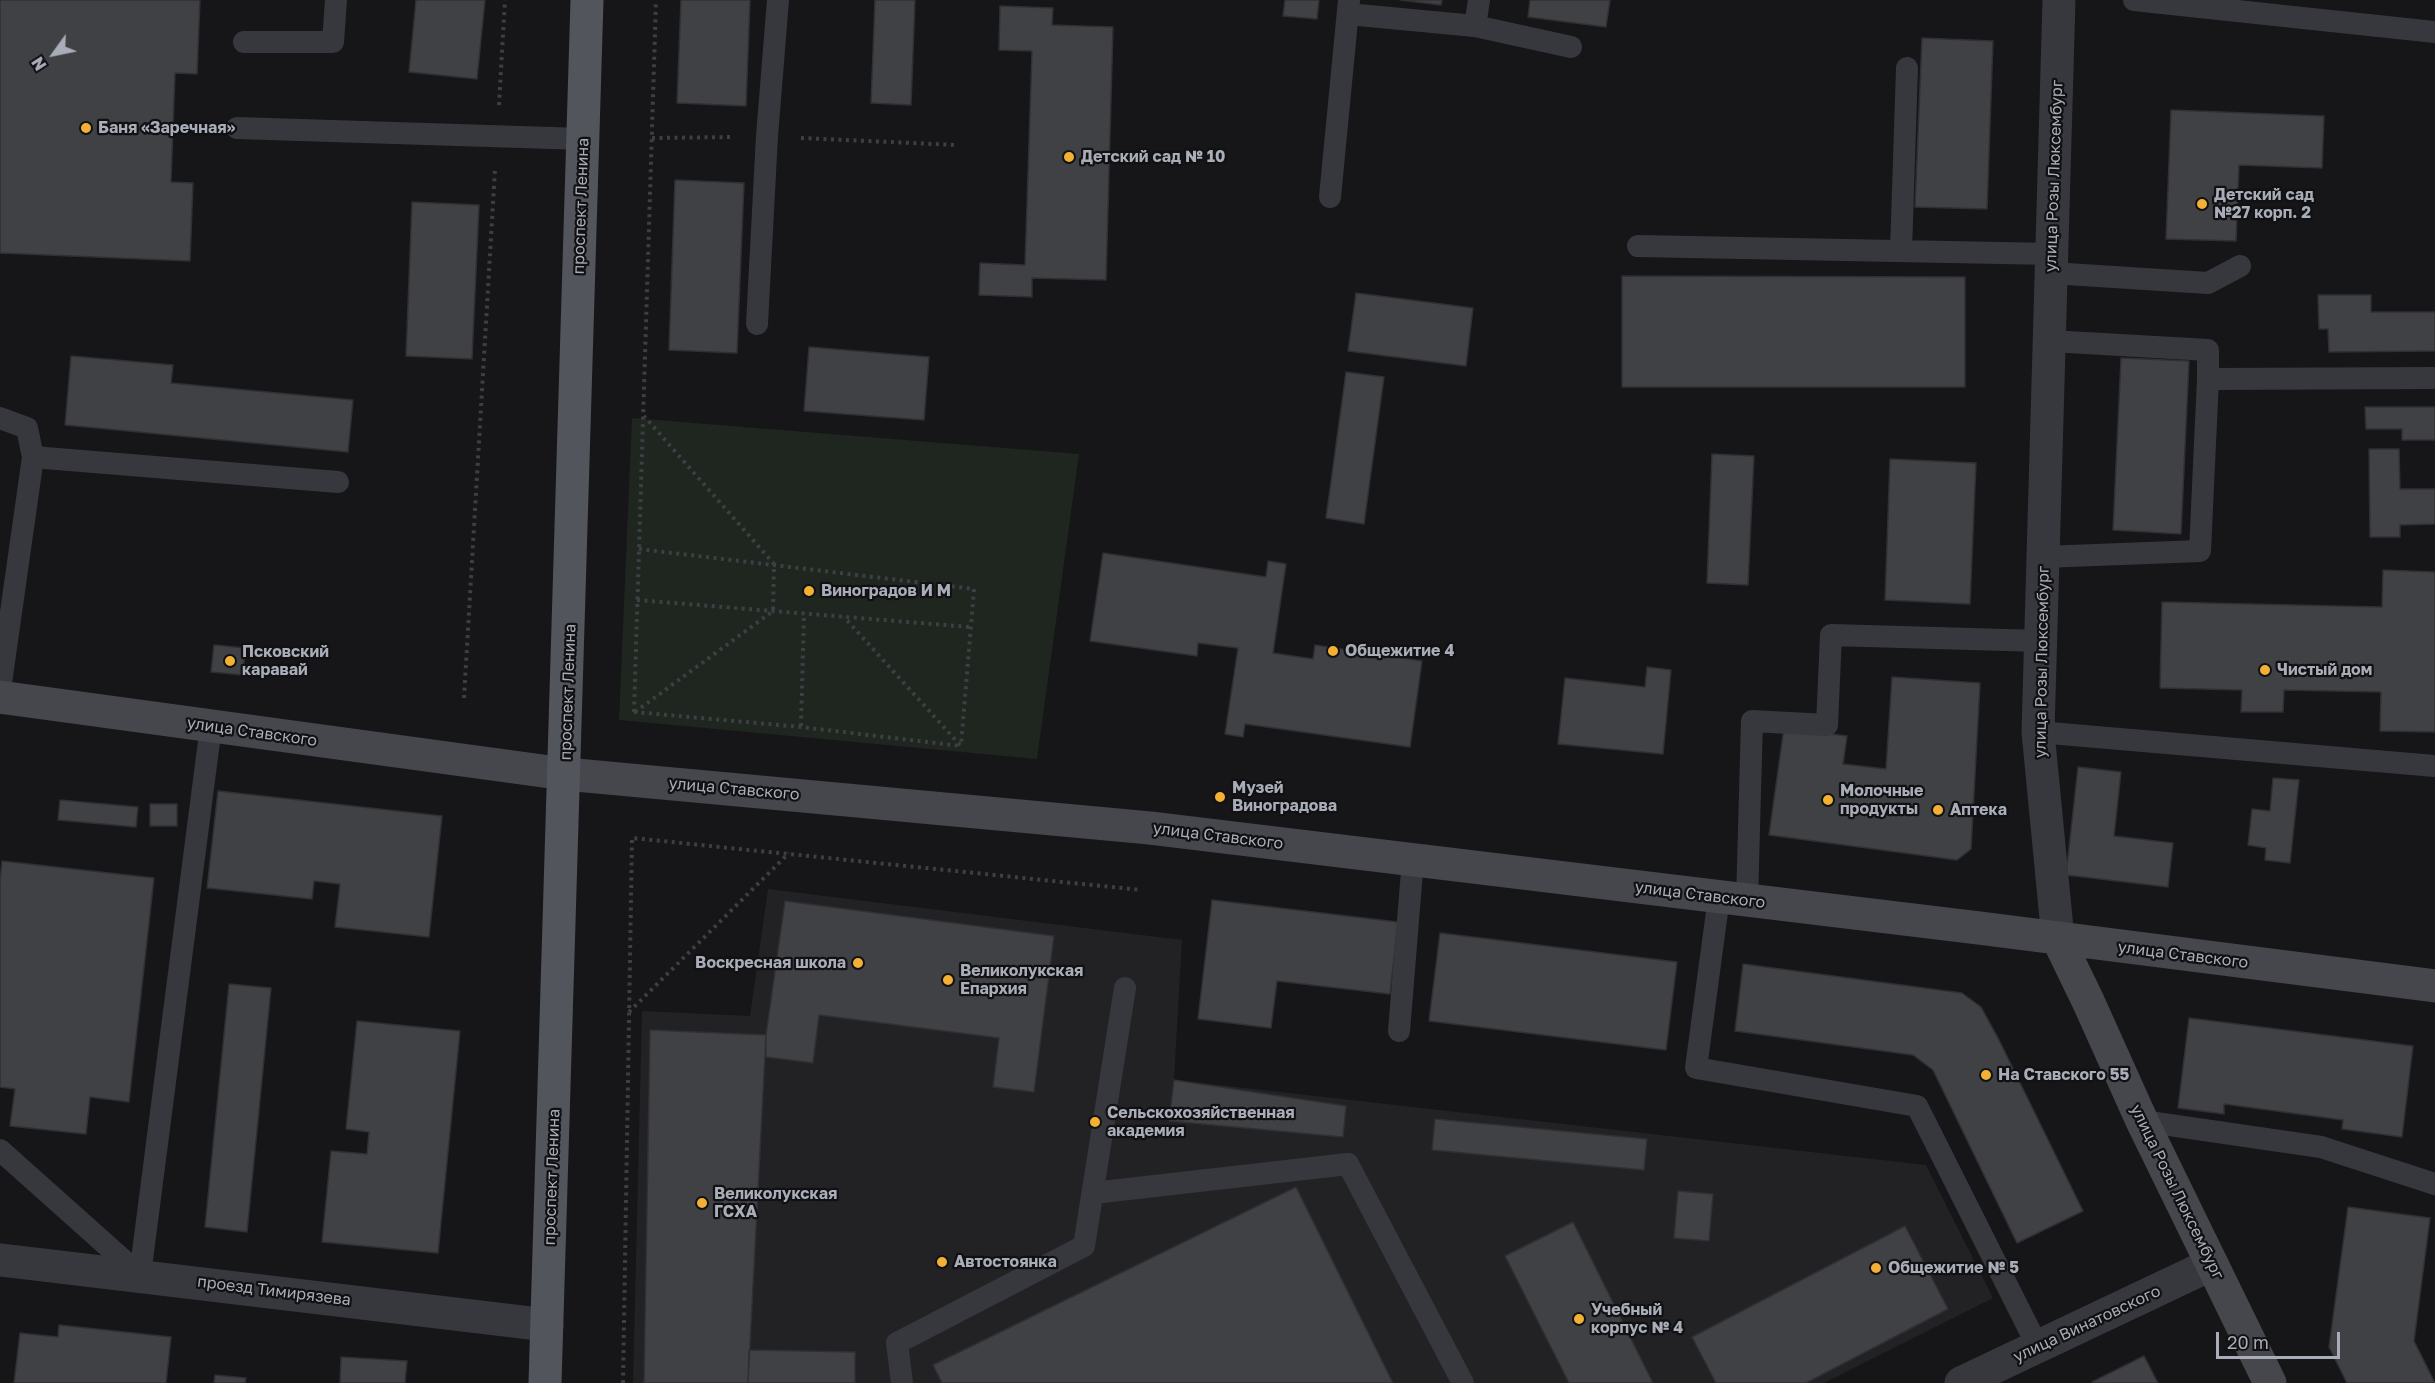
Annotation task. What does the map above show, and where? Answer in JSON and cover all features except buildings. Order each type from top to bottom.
[{"type":"main road","name":"проспект Ленина","points":[[545,1383],[587,0]]},
{"type":"street","name":"улица Розы Люксембург","points":[[2059,0],[2038,732],[2058,939],[2142,1121],[2270,1383]]},
{"type":"street","name":"улица Ставского","points":[[0,697],[565,774],[1139,827],[1979,928],[2435,986]]},
{"type":"street","name":"проезд Тимирязева","points":[[0,1260],[547,1324]]},
{"type":"street","name":"улица Винатовского","points":[[1961,1383],[2212,1264]]},
{"type":"lane","points":[[244,42],[333,42],[336,0]]},
{"type":"lane","points":[[757,324],[767,136],[778,0]]},
{"type":"lane","points":[[1475,26],[1479,0]]},
{"type":"lane","points":[[2134,0],[2435,32]]},
{"type":"lane","points":[[1330,196],[1348,7],[1475,26],[1571,47]]},
{"type":"lane","points":[[1901,251],[1907,68]]},
{"type":"lane","points":[[237,128],[583,139]]},
{"type":"lane","points":[[1638,246],[1901,251],[2052,263],[2208,283],[2240,266]]},
{"type":"lane","points":[[2043,557],[2200,551],[2208,379],[2208,350],[2050,341]]},
{"type":"lane","points":[[2208,379],[2435,378]]},
{"type":"lane","points":[[0,418],[27,428],[33,457],[0,690]]},
{"type":"lane","points":[[33,457],[338,482]]},
{"type":"lane","points":[[2038,1347],[1917,1106],[1696,1068],[1733,899],[1752,721],[1827,725],[1832,635],[2041,641]]},
{"type":"lane","points":[[140,1275],[212,726]]},
{"type":"lane","points":[[2038,732],[2435,766]]},
{"type":"lane","points":[[1399,1031],[1413,859]]},
{"type":"lane","points":[[902,1383],[897,1343],[1084,1246],[1125,988]]},
{"type":"lane","points":[[2142,1121],[2321,1146],[2435,1184]]},
{"type":"lane","points":[[0,1150],[140,1275]]},
{"type":"lane","points":[[1093,1194],[1348,1164],[1463,1383]]},
{"type":"path","points":[[464,698],[505,0]]},
{"type":"path","points":[[634,712],[656,0]]},
{"type":"path","points":[[652,138],[767,136],[956,145]]},
{"type":"path","points":[[644,416],[774,564],[773,611]]},
{"type":"path","points":[[639,549],[974,589],[961,746]]},
{"type":"path","points":[[636,600],[970,627]]},
{"type":"path","points":[[634,712],[773,611]]},
{"type":"path","points":[[801,727],[804,613]]},
{"type":"path","points":[[844,617],[961,746]]},
{"type":"path","points":[[634,712],[801,727],[961,746]]},
{"type":"path","points":[[623,1383],[632,838],[1141,890]]},
{"type":"path","points":[[629,1013],[789,853]]},
{"type":"shaded area","points":[[632,418],[1079,454],[1037,759],[619,720]]},
{"type":"shaded area","name":"Сельскохозяйственная академия","points":[[768,889],[1182,940],[1174,1080],[1926,1165],[1993,1298],[1824,1383],[633,1383],[642,1011],[750,1016]]},
{"type":"place","name":"Баня «Заречная»","points":[[86,128]]},
{"type":"place","name":"Детский сад № 10","points":[[1069,157]]},
{"type":"place","name":"Детский сад №27 корп. 2","points":[[2202,204]]},
{"type":"place","name":"Виноградов И М","points":[[809,591]]},
{"type":"place","name":"Общежитие 4","points":[[1333,651]]},
{"type":"place","name":"Псковский каравай","points":[[230,661]]},
{"type":"place","name":"Чистый дом","points":[[2265,670]]},
{"type":"place","name":"Музей Виноградова","points":[[1220,797]]},
{"type":"place","name":"Молочные продукты","points":[[1828,800]]},
{"type":"place","name":"Аптека","points":[[1938,810]]},
{"type":"place","name":"Воскресная школа","points":[[858,963]]},
{"type":"place","name":"Великолукская Епархия","points":[[948,980]]},
{"type":"place","name":"На Ставского 55","points":[[1986,1075]]},
{"type":"place","name":"Сельскохозяйственная академия","points":[[1095,1122]]},
{"type":"place","name":"Великолукская ГСХА","points":[[702,1203]]},
{"type":"place","name":"Автостоянка","points":[[942,1262]]},
{"type":"place","name":"Общежитие № 5","points":[[1876,1268]]},
{"type":"place","name":"Учебный корпус № 4","points":[[1579,1319]]}]
